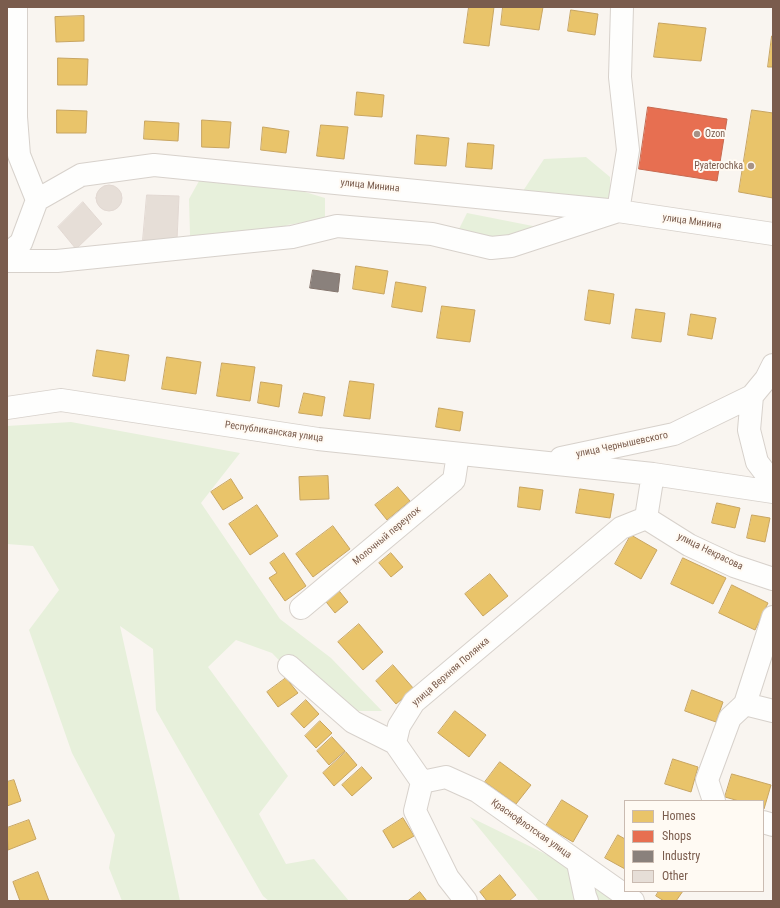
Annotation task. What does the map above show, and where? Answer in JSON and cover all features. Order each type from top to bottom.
[{"type":"street","points":[[7,254],[21,243],[37,200],[19,155],[11,118],[16,7]]},
{"type":"street","points":[[7,261],[57,261],[292,237],[337,226],[432,234],[491,248],[512,246],[618,211],[628,150],[620,77],[622,7]]},
{"type":"street","name":"улица Минина","points":[[37,200],[81,176],[154,165],[618,211],[773,234]]},
{"type":"street","name":"улица Чернышевского","points":[[542,462],[674,434],[752,396],[771,374]]},
{"type":"street","points":[[752,396],[749,430],[757,462],[773,483]]},
{"type":"street","name":"Республиканская улица","points":[[7,408],[61,400],[318,439],[653,474],[773,492]]},
{"type":"street","name":"Молочный переулок","points":[[301,608],[454,480],[458,454]]},
{"type":"street","points":[[646,518],[653,474]]},
{"type":"street","name":"улица Некрасова","points":[[646,518],[689,545],[734,566],[773,579]]},
{"type":"street","name":"улица Верхняя Полянка","points":[[395,743],[399,726],[414,702],[621,528],[646,518]]},
{"type":"street","points":[[714,800],[707,780],[730,718],[746,704],[773,617]]},
{"type":"street","points":[[289,666],[353,722],[395,743],[422,782],[416,810],[448,878],[466,901]]},
{"type":"street","points":[[746,704],[773,711]]},
{"type":"street","name":"Краснофлотская улица","points":[[422,782],[446,777],[477,791],[633,901]]},
{"type":"street","points":[[578,863],[585,896],[588,901]]},
{"type":"green space","points":[[586,157],[610,177],[610,200],[523,191],[544,159]]},
{"type":"green space","points":[[199,181],[285,186],[325,198],[325,219],[287,225],[270,246],[195,251],[190,235],[189,199]]},
{"type":"green space","points":[[467,213],[543,228],[495,242],[457,233]]},
{"type":"green space","points":[[71,422],[240,453],[201,503],[280,619],[331,658],[382,711],[328,711],[272,653],[236,640],[208,667],[288,776],[259,814],[286,864],[314,859],[349,901],[269,901],[263,896],[156,710],[153,649],[120,626],[180,901],[122,901],[109,868],[115,835],[72,753],[29,630],[59,590],[33,546],[7,544],[7,426]]},
{"type":"green space","points":[[470,817],[568,865],[619,901],[539,901]]},
{"type":"building: Homes","points":[[469,7],[494,7],[489,46],[464,43]]},
{"type":"building: Homes","points":[[503,7],[543,7],[539,30],[501,25]]},
{"type":"building: Homes","points":[[571,10],[598,14],[595,35],[568,31]]},
{"type":"building: Homes","points":[[84,16],[84,41],[56,42],[55,17]]},
{"type":"building: Homes","points":[[659,23],[706,28],[701,61],[654,57]]},
{"type":"building: Homes","points":[[772,36],[773,67],[768,67]]},
{"type":"building: Homes","points":[[58,58],[88,59],[87,85],[58,85]]},
{"type":"building: Homes","points":[[357,92],[384,95],[382,117],[355,115]]},
{"type":"building: Homes","points":[[57,110],[87,111],[86,133],[57,133]]},
{"type":"building: Homes","points":[[752,110],[773,113],[773,198],[739,192]]},
{"type":"building: Homes","points":[[202,120],[231,122],[229,148],[202,147]]},
{"type":"building: Homes","points":[[145,121],[179,123],[178,141],[144,139]]},
{"type":"building: Homes","points":[[321,125],[348,127],[344,159],[317,156]]},
{"type":"building: Homes","points":[[263,127],[289,131],[286,153],[261,150]]},
{"type":"building: Homes","points":[[417,135],[449,138],[446,166],[415,164]]},
{"type":"building: Homes","points":[[468,143],[494,145],[492,169],[466,167]]},
{"type":"building: Homes","points":[[356,266],[388,271],[384,294],[353,289]]},
{"type":"building: Homes","points":[[396,282],[426,287],[422,312],[392,307]]},
{"type":"building: Homes","points":[[589,290],[614,294],[610,324],[585,320]]},
{"type":"building: Homes","points":[[442,306],[475,310],[470,342],[437,338]]},
{"type":"building: Homes","points":[[636,309],[665,313],[661,342],[632,338]]},
{"type":"building: Homes","points":[[691,314],[716,318],[712,339],[688,335]]},
{"type":"building: Homes","points":[[97,350],[129,355],[125,381],[93,376]]},
{"type":"building: Homes","points":[[167,357],[201,362],[196,394],[162,389]]},
{"type":"building: Homes","points":[[222,363],[255,367],[250,401],[217,396]]},
{"type":"building: Homes","points":[[350,381],[374,384],[370,419],[344,416]]},
{"type":"building: Homes","points":[[261,382],[282,385],[279,407],[258,403]]},
{"type":"building: Homes","points":[[304,393],[325,397],[322,416],[299,413]]},
{"type":"building: Homes","points":[[439,408],[463,412],[460,431],[436,427]]},
{"type":"building: Homes","points":[[328,476],[329,499],[300,500],[299,477]]},
{"type":"building: Homes","points":[[231,479],[243,498],[223,510],[211,492]]},
{"type":"building: Homes","points":[[398,487],[410,501],[387,520],[375,505]]},
{"type":"building: Homes","points":[[520,487],[543,490],[540,510],[518,507]]},
{"type":"building: Homes","points":[[580,489],[614,494],[610,518],[576,513]]},
{"type":"building: Homes","points":[[717,503],[740,508],[735,528],[712,523]]},
{"type":"building: Homes","points":[[257,505],[278,536],[250,555],[229,524]]},
{"type":"building: Homes","points":[[752,515],[770,518],[765,542],[747,538]]},
{"type":"building: Homes","points":[[333,526],[350,549],[313,577],[296,554]]},
{"type":"building: Homes","points":[[631,535],[657,550],[641,579],[615,564]]},
{"type":"building: Homes","points":[[284,553],[306,586],[285,601],[269,578],[277,573],[270,563]]},
{"type":"building: Homes","points":[[391,553],[403,567],[391,577],[379,563]]},
{"type":"building: Homes","points":[[683,558],[726,578],[713,604],[671,584]]},
{"type":"building: Homes","points":[[490,574],[508,596],[483,616],[465,594]]},
{"type":"building: Homes","points":[[732,585],[768,603],[755,630],[719,613]]},
{"type":"building: Homes","points":[[336,587],[348,602],[335,613],[323,598]]},
{"type":"building: Homes","points":[[359,624],[383,652],[363,670],[338,642]]},
{"type":"building: Homes","points":[[393,665],[414,689],[396,704],[376,681]]},
{"type":"building: Homes","points":[[286,678],[298,693],[278,707],[267,692]]},
{"type":"building: Homes","points":[[692,690],[723,702],[716,722],[685,711]]},
{"type":"building: Homes","points":[[306,700],[319,714],[304,728],[291,714]]},
{"type":"building: Homes","points":[[455,711],[486,735],[469,757],[438,733]]},
{"type":"building: Homes","points":[[320,721],[332,733],[316,748],[305,736]]},
{"type":"building: Homes","points":[[332,737],[345,751],[329,765],[317,751]]},
{"type":"building: Homes","points":[[346,752],[357,765],[334,786],[323,773]]},
{"type":"building: Homes","points":[[673,759],[698,767],[691,792],[665,784]]},
{"type":"building: Homes","points":[[500,762],[531,785],[516,804],[485,782]]},
{"type":"building: Homes","points":[[362,767],[372,778],[352,796],[342,785]]},
{"type":"building: Homes","points":[[732,774],[771,785],[764,809],[764,800],[736,800],[725,797]]},
{"type":"building: Homes","points":[[14,780],[21,801],[7,806],[7,782]]},
{"type":"building: Homes","points":[[562,800],[588,816],[573,842],[546,826]]},
{"type":"building: Homes","points":[[403,818],[414,836],[393,848],[383,831]]},
{"type":"building: Homes","points":[[29,820],[36,839],[8,850],[7,828]]},
{"type":"building: Homes","points":[[618,835],[624,838],[624,868],[605,858]]},
{"type":"building: Homes","points":[[38,872],[49,901],[20,901],[13,882]]},
{"type":"building: Homes","points":[[500,875],[516,895],[509,901],[487,901],[480,892]]},
{"type":"building: Homes","points":[[420,892],[427,901],[408,901]]},
{"type":"building: Homes","points":[[658,892],[682,892],[676,901],[664,901],[656,896]]},
{"type":"building: Shops","points":[[648,107],[727,119],[717,181],[639,169]]},
{"type":"building: Industry","points":[[313,270],[340,274],[338,292],[310,288]]},
{"type":"building: Other","points":[[109,185],[118,189],[122,198],[118,207],[109,211],[100,207],[96,198],[100,189]]},
{"type":"building: Other","points":[[147,195],[179,196],[177,240],[143,240]]},
{"type":"building: Other","points":[[83,202],[102,224],[76,249],[58,227]]},
{"type":"place","name":"Ozon","points":[[697,134]]},
{"type":"place","name":"Pyaterochka","points":[[751,166]]}]
